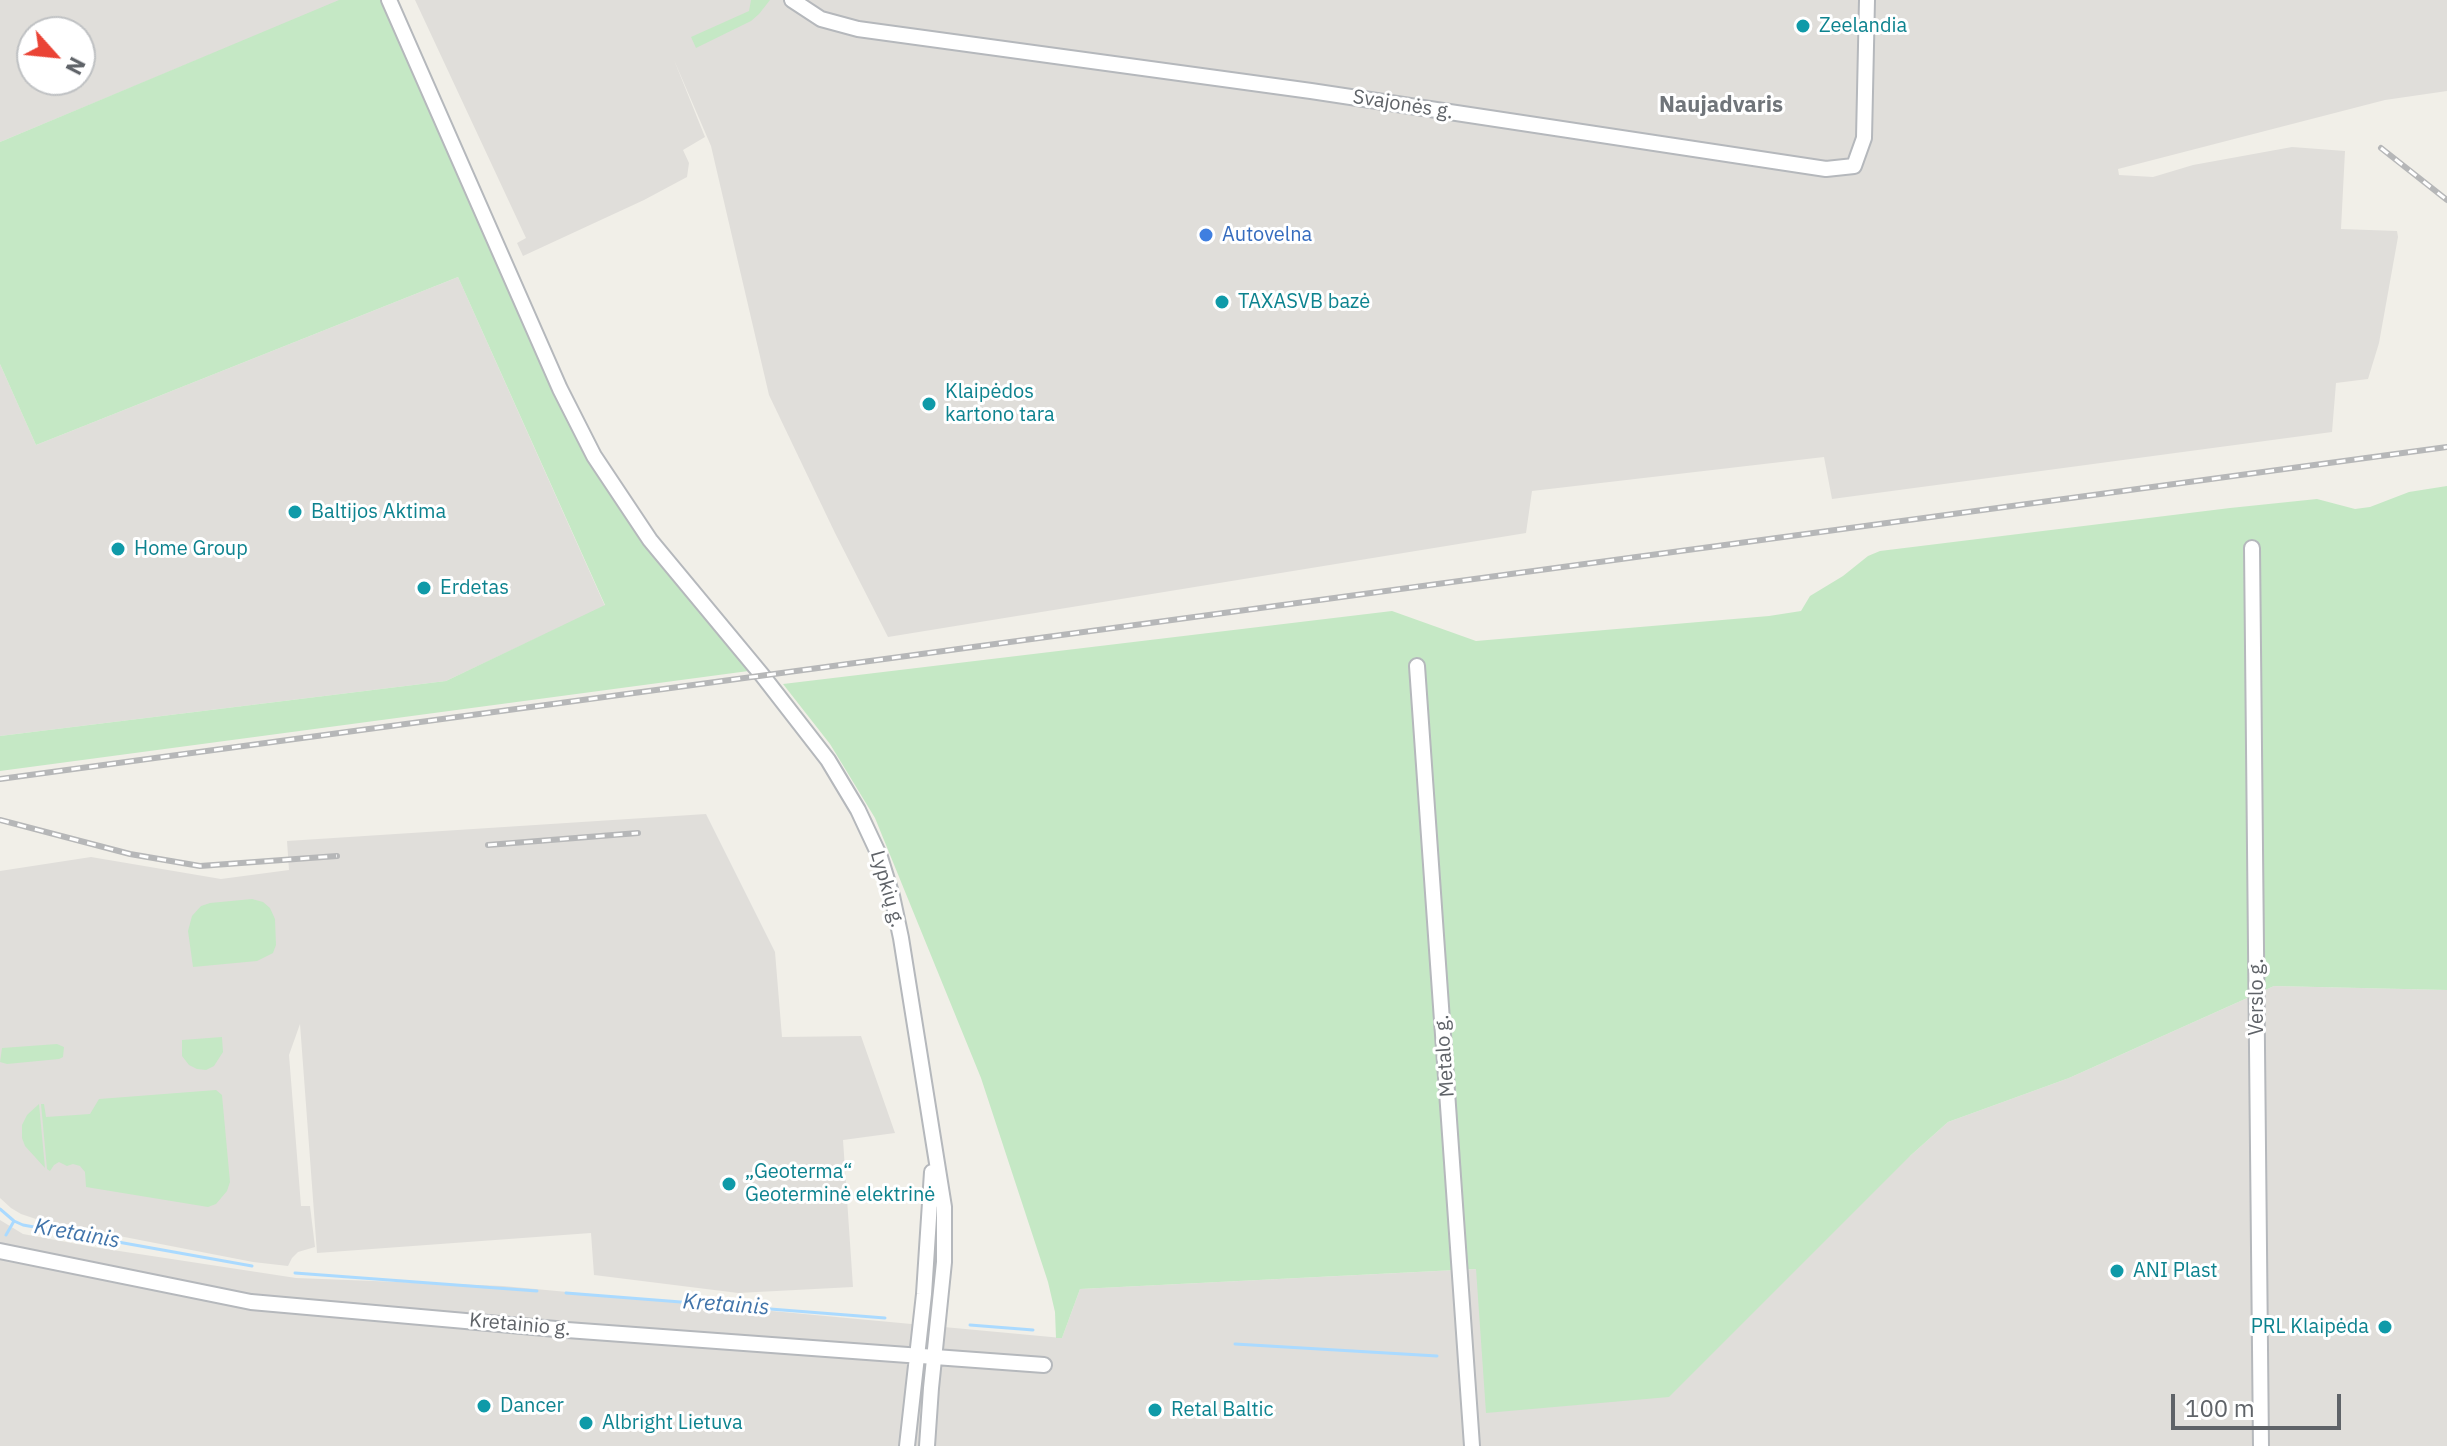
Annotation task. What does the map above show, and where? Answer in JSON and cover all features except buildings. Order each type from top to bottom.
[{"type":"street","name":"Lypkių g.","points":[[389,0],[583,436],[650,540],[762,675],[842,782],[880,857],[901,938],[942,1186],[945,1227],[927,1446]]},
{"type":"street","name":"Svajonės g.","points":[[792,0],[821,19],[858,29],[1311,91],[1826,169],[1854,166],[1864,138],[1867,0]]},
{"type":"street","name":"Verslo g.","points":[[2252,548],[2261,1446]]},
{"type":"street","name":"Metalo g.","points":[[1417,666],[1472,1446]]},
{"type":"street","name":"Lypkių g.","points":[[907,1446],[924,1294],[932,1186],[932,1135]]},
{"type":"street","name":"Kretainio g.","points":[[0,1251],[251,1302],[567,1330],[1044,1365]]},
{"type":"shaded area","points":[[0,0],[339,1],[0,142]]},
{"type":"shaded area","points":[[415,0],[2447,0],[2447,91],[2385,100],[2118,169],[2119,175],[2153,177],[2193,165],[2292,147],[2345,151],[2341,229],[2397,231],[2398,237],[2379,343],[2368,379],[2336,383],[2332,432],[1832,499],[1824,457],[1532,491],[1526,533],[888,637],[769,395],[711,146],[674,60],[705,137],[683,150],[689,163],[687,177],[523,256],[517,243],[526,238]]},
{"type":"shaded area","points":[[458,277],[605,606],[446,681],[0,736],[0,364],[36,445]]},
{"type":"shaded area","points":[[706,814],[775,952],[782,1037],[861,1036],[895,1133],[843,1140],[853,1287],[738,1293],[594,1275],[591,1233],[317,1253],[300,1024],[289,1055],[301,1206],[310,1206],[315,1247],[298,1252],[288,1266],[42,1221],[21,1214],[0,1198],[0,871],[91,857],[221,879],[289,870],[287,841]]},
{"type":"shaded area","points":[[2274,986],[2447,990],[2447,1446],[0,1446],[0,1220],[23,1234],[296,1278],[503,1286],[1062,1338],[1080,1289],[1477,1269],[1910,1156],[1948,1122],[2069,1078]]},
{"type":"green space","points":[[339,0],[383,0],[591,463],[756,670],[0,771],[0,736],[446,681],[605,605],[458,277],[36,445],[0,364],[0,142]]},
{"type":"green space","points":[[751,0],[770,0],[751,21],[696,48],[691,37],[749,11]]},
{"type":"green space","points":[[2447,486],[2447,990],[2274,986],[2069,1078],[1948,1122],[1910,1156],[1669,1397],[1486,1413],[1476,1269],[1080,1289],[1062,1338],[1056,1338],[1055,1312],[1048,1282],[981,1078],[875,818],[830,744],[783,684],[1392,611],[1476,641],[1769,616],[1801,611],[1810,596],[1880,551],[2317,499],[2355,509],[2370,507],[2409,492]]},
{"type":"green space","points":[[252,899],[270,908],[275,919],[276,945],[273,953],[257,961],[193,967],[188,931],[192,916],[201,906],[210,903]]},
{"type":"green space","points":[[222,1037],[223,1052],[214,1066],[206,1070],[189,1065],[182,1056],[182,1040]]},
{"type":"green space","points":[[57,1044],[64,1047],[63,1057],[59,1059],[0,1062],[2,1048]]},
{"type":"green space","points":[[216,1090],[222,1095],[230,1182],[216,1204],[208,1207],[86,1187],[85,1172],[73,1164],[67,1166],[59,1162],[50,1171],[47,1169],[41,1104],[44,1104],[46,1117],[90,1114],[99,1099]]},
{"type":"green space","points":[[39,1104],[45,1168],[25,1146],[22,1138],[22,1125],[27,1115]]},
{"type":"waterway","name":"Kretainis","points":[[0,1209],[23,1225],[252,1266]]},
{"type":"waterway","points":[[6,1235],[14,1221]]},
{"type":"waterway","name":"Kretainis","points":[[295,1273],[537,1291]]},
{"type":"waterway","name":"Kretainis","points":[[566,1293],[885,1318]]},
{"type":"waterway","name":"Kretainis","points":[[970,1325],[1033,1330]]},
{"type":"waterway","name":"Kretainis","points":[[1235,1344],[1437,1356]]},
{"type":"railway","points":[[2381,148],[2447,200]]},
{"type":"railway","points":[[0,779],[2447,447]]},
{"type":"railway","points":[[0,820],[130,854],[200,866],[337,856]]},
{"type":"railway","points":[[488,845],[638,833]]},
{"type":"place","name":"Zeelandia","points":[[1803,26]]},
{"type":"place","name":"Autovelna","points":[[1206,235]]},
{"type":"place","name":"TAXASVB bazė","points":[[1222,302]]},
{"type":"place","name":"Klaipėdos kartono tara","points":[[929,404]]},
{"type":"place","name":"Baltijos Aktima","points":[[295,512]]},
{"type":"place","name":"Home Group","points":[[118,549]]},
{"type":"place","name":"Erdetas","points":[[424,588]]},
{"type":"place","name":"„Geoterma“ Geoterminė elektrinė","points":[[729,1184]]},
{"type":"place","name":"ANI Plast","points":[[2117,1271]]},
{"type":"place","name":"PRL Klaipėda","points":[[2385,1327]]},
{"type":"place","name":"Dancer","points":[[484,1406]]},
{"type":"place","name":"Retal Baltic","points":[[1155,1410]]},
{"type":"place","name":"Albright Lietuva","points":[[586,1423]]},
{"type":"district","name":"Naujadvaris","points":[[1721,106]]}]
